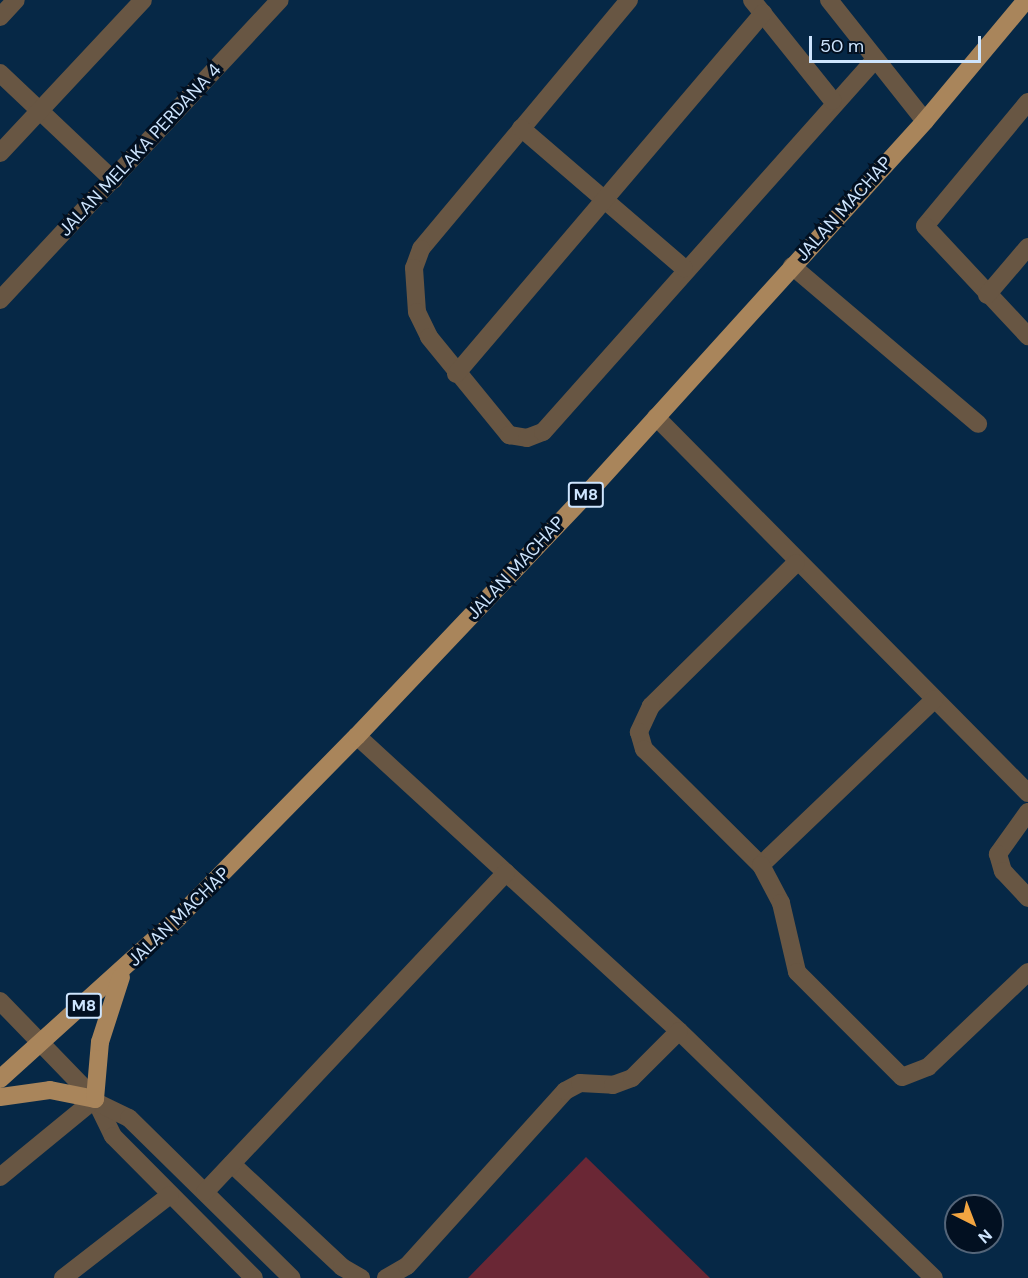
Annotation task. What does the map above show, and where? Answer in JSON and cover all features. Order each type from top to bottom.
[{"type":"main road","name":"JALAN MACHAP","points":[[0,1079],[124,970],[357,736],[656,417],[925,121],[1026,0]]},
{"type":"main road","points":[[0,1097],[50,1090],[97,1101],[100,1042],[124,970]]},
{"type":"street","points":[[0,17],[16,0]]},
{"type":"street","points":[[0,153],[143,0]]},
{"type":"street","name":"JALAN MELAKA PERDANA 4","points":[[0,300],[280,0]]},
{"type":"street","points":[[829,0],[925,121]]},
{"type":"street","points":[[624,2],[421,249],[414,268],[417,312],[456,374],[509,435],[527,438],[543,432],[684,268],[833,101],[875,59]]},
{"type":"street","points":[[456,374],[602,199],[757,6],[833,101]]},
{"type":"street","points":[[0,72],[113,180]]},
{"type":"street","points":[[1028,102],[925,226],[987,295],[1028,336]]},
{"type":"street","points":[[521,128],[684,268]]},
{"type":"street","points":[[987,295],[1028,247]]},
{"type":"street","points":[[792,266],[978,424]]},
{"type":"street","points":[[656,417],[796,563],[1028,793]]},
{"type":"street","points":[[796,563],[651,706],[639,732],[644,749],[761,865],[776,888],[791,960],[801,977],[902,1077],[928,1067],[1028,972]]},
{"type":"street","points":[[761,865],[935,699]]},
{"type":"street","points":[[357,736],[679,1032],[934,1278]]},
{"type":"street","points":[[1028,812],[998,854],[1003,871],[1028,898]]},
{"type":"street","points":[[205,1192],[506,873]]},
{"type":"street","points":[[0,1001],[44,1042],[97,1101],[129,1118],[292,1278]]},
{"type":"street","points":[[386,1278],[407,1266],[565,1090],[580,1083],[614,1084],[633,1078],[679,1032]]},
{"type":"street","points":[[0,1177],[97,1101]]},
{"type":"street","points":[[97,1101],[101,1121],[113,1136],[247,1276],[265,1252]]},
{"type":"street","points":[[232,1164],[342,1267],[361,1278]]},
{"type":"street","points":[[63,1278],[170,1195]]},
{"type":"shaded area","points":[[586,1157],[710,1278],[468,1278]]}]
